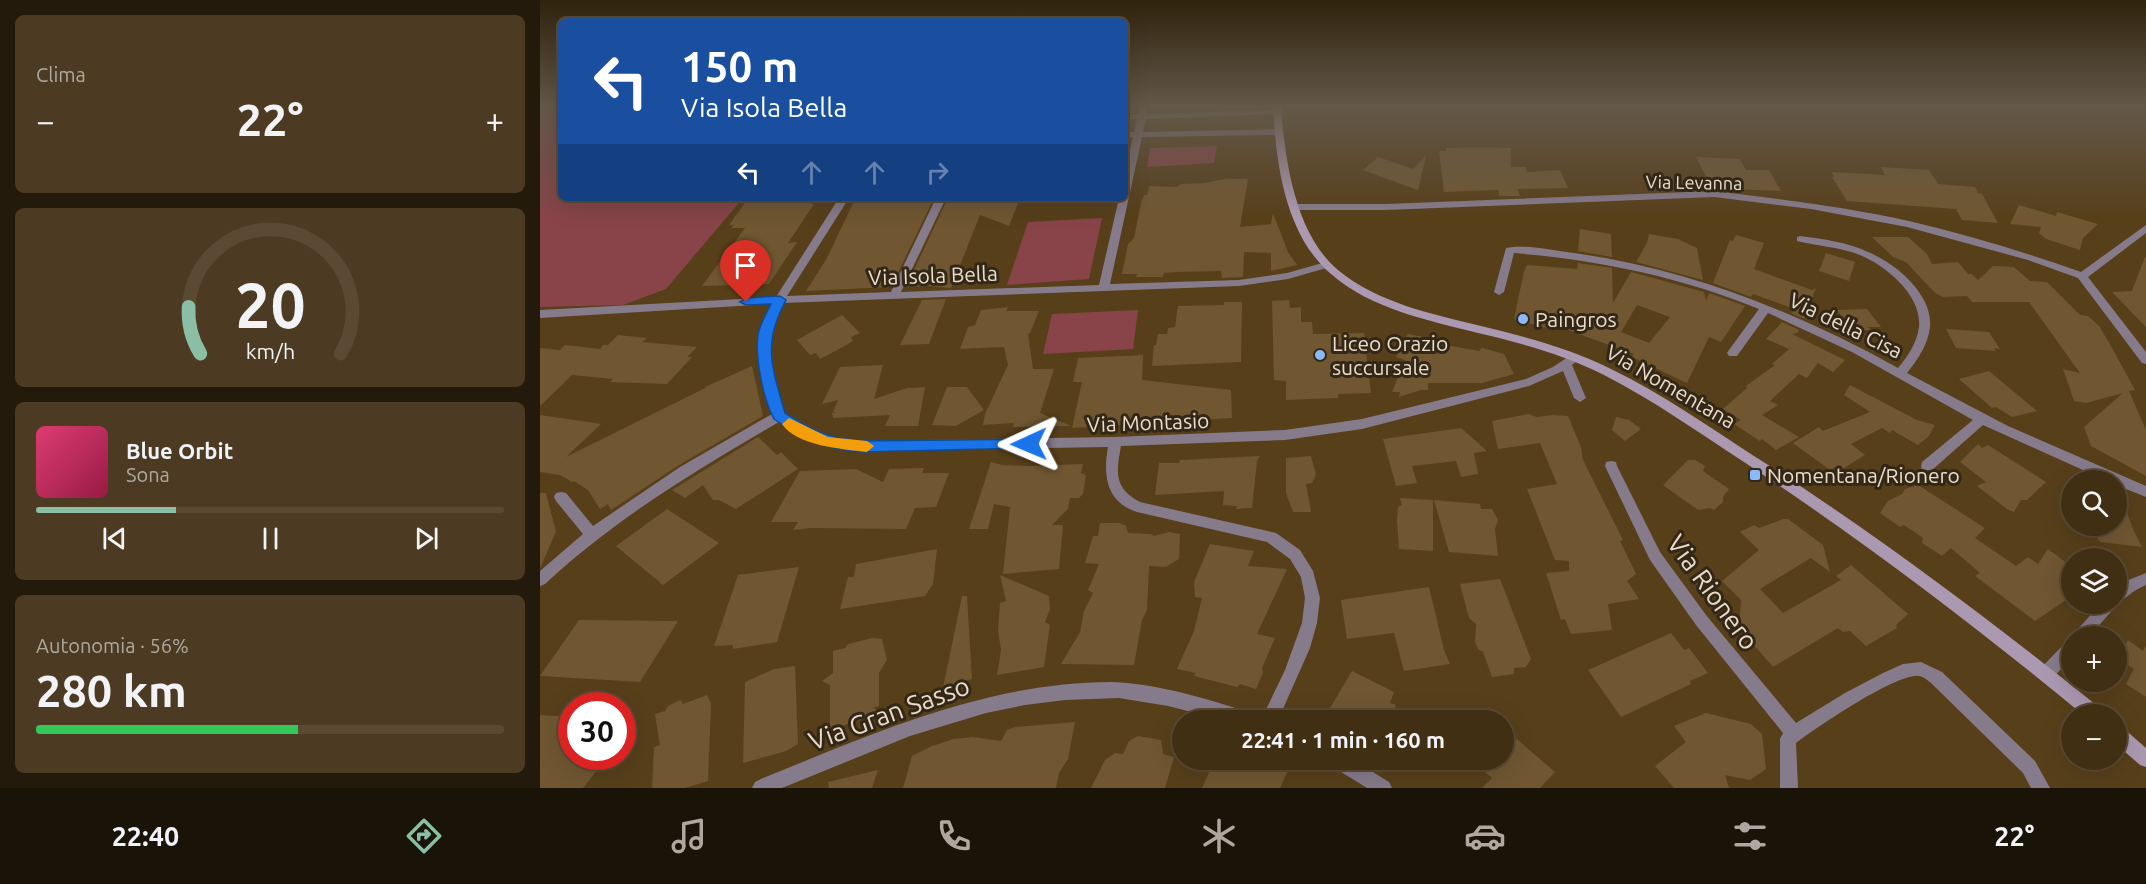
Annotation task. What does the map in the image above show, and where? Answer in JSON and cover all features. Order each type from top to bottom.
[{"type":"main road","name":"Via Nomentana","points":[[1282,144],[1295,207],[1312,246],[1326,265],[1357,287],[1389,302],[1430,316],[1520,340],[1641,391],[1788,484],[1930,584],[2082,704]]},
{"type":"main road","points":[[2127,743],[2146,759]]},
{"type":"street","points":[[1128,185],[1138,144]]},
{"type":"street","name":"Via Levanna","points":[[1295,207],[1386,207],[1714,194],[1811,206],[1908,224],[2032,258],[2082,276]]},
{"type":"street","points":[[540,580],[591,534],[686,469],[779,416],[763,351],[767,325],[780,300],[842,201]]},
{"type":"street","points":[[894,296],[940,201]]},
{"type":"street","points":[[1104,288],[1124,201]]},
{"type":"street","points":[[2146,228],[2082,276],[2098,300],[2134,342],[2146,360]]},
{"type":"street","points":[[1800,239],[1829,243],[1859,251],[1881,260],[1902,278],[1922,310],[1924,329],[1916,352],[1901,373]]},
{"type":"street","name":"Via della Cisa","points":[[1499,292],[1510,250],[1550,253],[1633,268],[1698,285],[1809,326],[1901,373],[1982,419],[2058,455],[2146,492]]},
{"type":"street","name":"Via Isola Bella","points":[[540,314],[780,300],[1259,281],[1288,276],[1326,265]]},
{"type":"street","points":[[1733,353],[1765,309]]},
{"type":"street","points":[[2134,342],[2146,346]]},
{"type":"street","points":[[1570,361],[1580,398]]},
{"type":"street","name":"Via Montasio","points":[[779,416],[810,436],[843,445],[921,446],[1232,439],[1285,435],[1340,427],[1529,382],[1570,361]]},
{"type":"street","points":[[1927,465],[1982,419]]},
{"type":"street","points":[[1115,442],[1112,482],[1123,500],[1137,507],[1271,537],[1286,546],[1304,564],[1313,598],[1311,625],[1273,710]]},
{"type":"street","name":"Via Rionero","points":[[1611,466],[1659,563],[1695,613],[1794,734]]},
{"type":"street","points":[[561,497],[591,534]]},
{"type":"street","points":[[2127,588],[2146,579]]},
{"type":"street","points":[[2089,626],[2100,614]]},
{"type":"street","points":[[2046,674],[2061,658]]},
{"type":"street","points":[[1789,788],[1788,739],[1847,701],[1900,673],[1921,669],[1939,680],[2029,767],[2041,788]]},
{"type":"street","name":"Via Gran Sasso","points":[[761,788],[784,783],[913,725],[975,706],[1022,696],[1119,690],[1176,700],[1212,710]]},
{"type":"street","points":[[1354,770],[1383,788]]},
{"type":"shaded area","points":[[540,144],[558,144],[558,201],[740,201],[666,289],[623,305],[540,307]]},
{"type":"shaded area","points":[[1217,146],[1214,163],[1147,167],[1150,148]]},
{"type":"shaded area","points":[[1102,218],[1089,279],[1007,285],[1028,222]]},
{"type":"shaded area","points":[[1138,310],[1133,349],[1043,354],[1052,314]]},
{"type":"building","points":[[1446,148],[1511,148],[1511,167],[1526,167],[1527,172],[1560,170],[1568,188],[1518,189],[1520,196],[1499,196],[1498,190],[1444,192],[1439,151],[1446,151]]},
{"type":"building","points":[[1426,156],[1418,190],[1363,170],[1378,157],[1413,169]]},
{"type":"building","points":[[1696,157],[1740,159],[1746,170],[1769,170],[1781,191],[1712,188]]},
{"type":"building","points":[[1881,167],[1929,170],[1938,184],[1975,187],[1978,193],[1982,194],[1998,223],[1962,220],[1956,209],[1847,201],[1831,172],[1885,175]]},
{"type":"building","points":[[1248,179],[1240,227],[1271,224],[1273,213],[1288,252],[1297,265],[1271,271],[1271,253],[1244,252],[1243,277],[1222,278],[1221,271],[1164,273],[1163,277],[1136,277],[1137,274],[1122,274],[1128,244],[1134,238],[1141,203],[1144,195],[1147,195],[1149,186],[1177,187],[1181,184]]},
{"type":"building","points":[[746,201],[813,201],[811,204],[814,204],[788,243],[797,242],[769,284],[702,286],[745,228],[731,228],[734,225],[729,225]]},
{"type":"building","points":[[854,201],[933,201],[891,287],[806,291],[827,258]]},
{"type":"building","points":[[947,201],[1019,201],[1009,226],[980,215],[951,288],[906,287]]},
{"type":"building","points":[[2019,205],[2056,216],[2057,212],[2098,224],[2083,238],[2080,250],[2046,239],[2039,233],[2041,227],[2010,224]]},
{"type":"building","points":[[1580,229],[1611,234],[1612,257],[1578,251]]},
{"type":"building","points":[[1649,234],[1678,239],[1697,248],[1703,280],[1636,262],[1647,243]]},
{"type":"building","points":[[1736,235],[1764,243],[1754,269],[1812,290],[1816,288],[1804,319],[1791,313],[1795,309],[1753,294],[1751,297],[1713,283],[1730,240],[1733,241]]},
{"type":"building","points":[[1872,237],[1908,237],[1927,254],[1932,264],[1958,262],[1968,274],[1972,274],[1978,280],[1993,266],[2014,267],[2030,281],[2047,282],[2080,315],[2088,316],[2099,326],[2135,390],[2129,391],[2146,430],[2146,476],[2091,446],[2084,427],[2123,393],[2086,403],[2074,401],[2063,369],[2080,373],[2029,302],[1972,302],[1967,296],[1943,297],[1935,293],[1906,262],[1893,257]]},
{"type":"building","points":[[1826,253],[1855,262],[1849,281],[1819,271]]},
{"type":"building","points":[[2145,257],[2146,327],[2112,292],[2132,291]]},
{"type":"building","points":[[1578,263],[1612,268],[1613,303],[1631,272],[1704,292],[1706,301],[1709,293],[1745,306],[1721,342],[1709,337],[1687,383],[1632,357],[1634,354],[1557,326],[1555,330],[1514,319],[1527,265],[1577,269]],"holes":[[[1637,305],[1670,317],[1649,343],[1621,332]]]},
{"type":"building","points":[[946,299],[929,344],[900,345],[922,300]]},
{"type":"building","name":"Liceo Orazio succursale","points":[[1289,300],[1290,308],[1301,307],[1301,322],[1312,322],[1313,334],[1364,333],[1371,393],[1338,394],[1338,398],[1286,400],[1286,381],[1274,380],[1272,301]]},
{"type":"building","points":[[1224,302],[1242,302],[1241,362],[1152,366],[1154,345],[1156,345],[1158,334],[1167,334],[1168,328],[1175,327],[1178,306],[1224,305]]},
{"type":"building","points":[[1008,307],[1006,311],[1039,311],[1028,334],[1033,369],[1054,369],[1040,413],[1071,426],[1013,427],[1014,423],[983,425],[985,414],[1008,365],[1004,347],[960,349],[968,327],[975,325],[981,310]]},
{"type":"building","points":[[1867,309],[1881,327],[1852,331],[1837,310]]},
{"type":"building","points":[[842,315],[860,333],[851,337],[853,341],[843,347],[820,359],[816,353],[810,355],[797,340]]},
{"type":"building","points":[[1782,322],[1799,330],[1792,334],[1845,360],[1833,372],[1818,363],[1807,378],[1799,374],[1770,401],[1778,405],[1762,415],[1799,437],[1776,450],[1762,439],[1760,441],[1734,424],[1741,420],[1723,409],[1747,388],[1746,386],[1775,365],[1772,364],[1789,349],[1766,339]]},
{"type":"building","points":[[1946,329],[1989,332],[2000,349],[1994,348],[1996,351],[1956,348]]},
{"type":"building","points":[[1408,334],[1439,340],[1440,344],[1479,351],[1482,348],[1504,354],[1514,374],[1482,383],[1428,383],[1428,390],[1399,397],[1400,392],[1392,392],[1405,360],[1396,357]]},
{"type":"building","points":[[618,335],[647,338],[642,342],[697,347],[687,357],[692,357],[667,384],[610,382],[613,379],[572,375],[540,406],[540,348],[560,350],[565,345],[600,349]]},
{"type":"building","points":[[1143,355],[1142,380],[1231,390],[1232,418],[1072,428],[1082,382],[1073,382],[1078,358]]},
{"type":"building","points":[[883,365],[874,399],[907,388],[925,387],[918,426],[885,426],[890,415],[833,418],[832,413],[837,412],[833,412],[838,400],[822,404],[840,367]]},
{"type":"building","points":[[752,366],[763,416],[679,465],[611,510],[608,504],[600,509],[588,490],[574,481],[560,475],[540,472],[540,415],[601,424],[566,457]]},
{"type":"building","points":[[1989,371],[2037,411],[2012,417],[1996,407],[1992,408],[1959,379]]},
{"type":"building","points":[[1850,385],[1917,420],[1935,425],[1929,436],[1918,445],[1892,430],[1890,433],[1882,428],[1851,444],[1865,455],[1844,468],[1839,465],[1830,470],[1793,443],[1819,427],[1823,431],[1870,412],[1844,395]]},
{"type":"building","points":[[947,387],[967,387],[984,410],[956,426],[932,425]]},
{"type":"building","points":[[1528,414],[1537,417],[1568,416],[1581,447],[1583,460],[1623,540],[1620,541],[1636,574],[1627,581],[1639,599],[1608,604],[1612,630],[1571,634],[1565,619],[1561,620],[1546,573],[1569,571],[1569,561],[1555,560],[1527,489],[1557,484],[1540,443],[1498,449],[1492,421]]},
{"type":"building","points":[[1616,417],[1629,420],[1641,429],[1625,441],[1612,430]]},
{"type":"building","points":[[1461,428],[1487,451],[1474,453],[1478,474],[1461,477],[1456,461],[1412,466],[1417,483],[1396,486],[1383,439]]},
{"type":"building","points":[[758,437],[777,455],[781,452],[798,469],[736,509],[719,500],[713,500],[703,485],[685,498],[672,490]]},
{"type":"building","points":[[1978,444],[1982,448],[1988,445],[2046,482],[2027,500],[2021,500],[2014,512],[2007,509],[1977,486],[1986,482],[1960,462]]},
{"type":"building","points":[[1260,456],[1257,461],[1252,508],[1236,509],[1237,506],[1223,505],[1224,491],[1155,495],[1159,463]]},
{"type":"building","points":[[1311,456],[1316,474],[1312,483],[1306,484],[1311,512],[1293,512],[1286,493],[1286,458]]},
{"type":"building","points":[[1688,460],[1695,460],[1705,466],[1703,471],[1729,489],[1723,497],[1723,502],[1714,510],[1710,508],[1698,510],[1663,485]]},
{"type":"building","points":[[991,462],[1027,466],[1083,464],[1081,473],[1086,475],[1083,494],[1079,498],[1070,498],[1068,509],[1052,525],[1063,525],[1059,569],[1003,574],[1010,507],[994,504],[988,529],[969,529]]},
{"type":"building","points":[[924,468],[922,473],[949,473],[936,507],[915,508],[906,529],[811,528],[793,530],[798,522],[771,522],[800,471],[856,469],[883,482],[889,469]]},
{"type":"building","points":[[1918,485],[1985,528],[1975,538],[2016,566],[2028,557],[2038,564],[2048,549],[2061,559],[2061,603],[2035,621],[1975,576],[1980,573],[1951,548],[1942,556],[1922,543],[1923,538],[1904,525],[1900,527],[1880,513],[1888,501],[1902,494],[1905,489]]},
{"type":"building","points":[[540,493],[546,493],[556,532],[540,568]]},
{"type":"building","points":[[1400,498],[1433,500],[1433,551],[1399,549],[1397,521],[1398,507],[1402,505]]},
{"type":"building","points":[[1434,500],[1480,504],[1481,509],[1492,509],[1498,520],[1495,529],[1498,556],[1449,552]]},
{"type":"building","points":[[667,509],[719,543],[663,585],[616,546]]},
{"type":"building","points":[[2127,512],[2142,547],[2100,542],[2097,536],[2127,536]]},
{"type":"building","points":[[1788,519],[1823,545],[1830,572],[1811,558],[1760,589],[1783,613],[1841,580],[1836,576],[1851,565],[1908,614],[1896,625],[1897,628],[1866,646],[1850,631],[1843,632],[1838,628],[1773,667],[1739,628],[1741,600],[1722,581],[1759,550],[1740,532],[1754,525],[1759,528]]},
{"type":"building","points":[[1100,523],[1119,523],[1126,526],[1128,533],[1154,536],[1169,532],[1180,534],[1179,559],[1166,567],[1149,566],[1147,610],[1142,620],[1134,665],[1061,664],[1080,632],[1084,611],[1093,593],[1088,590],[1099,564],[1085,563],[1093,536],[1098,536]]},
{"type":"building","points":[[1210,544],[1254,551],[1248,566],[1287,569],[1257,634],[1275,638],[1256,689],[1240,684],[1237,687],[1194,676],[1196,673],[1177,669],[1194,631],[1202,598],[1195,597],[1194,582]]},
{"type":"building","points":[[937,549],[933,584],[925,596],[840,609],[848,577],[854,577],[856,564]]},
{"type":"building","points":[[799,567],[777,642],[733,649],[733,645],[714,646],[738,575]]},
{"type":"building","points":[[1000,575],[1049,596],[1050,609],[1045,622],[1050,625],[1044,667],[997,675],[1001,650],[998,630],[1000,603],[1006,601]]},
{"type":"building","points":[[1500,579],[1531,659],[1526,667],[1514,668],[1514,674],[1492,677],[1483,652],[1478,649],[1475,642],[1476,624],[1469,618],[1460,584]]},
{"type":"building","points":[[1429,587],[1444,650],[1450,664],[1404,671],[1394,633],[1347,639],[1341,600]]},
{"type":"building","points":[[962,596],[967,596],[972,679],[943,688]]},
{"type":"building","points":[[579,620],[678,621],[640,682],[540,676]]},
{"type":"building","points":[[1671,633],[1684,650],[1689,648],[1708,673],[1690,681],[1691,684],[1621,717],[1588,670]]},
{"type":"building","points":[[872,638],[882,639],[887,660],[879,673],[879,706],[873,708],[882,712],[830,730],[830,685],[822,681],[833,673],[833,651],[845,648],[848,644]]},
{"type":"building","points":[[2128,640],[2143,651],[2146,645],[2146,697],[2127,685],[2134,669],[2127,665]]},
{"type":"building","points":[[795,666],[798,744],[786,751],[743,763],[745,682],[774,669]]},
{"type":"building","points":[[1352,671],[1394,692],[1390,703],[1396,705],[1394,710],[1329,710]]},
{"type":"building","points":[[707,695],[711,704],[708,781],[685,788],[652,788],[654,747],[660,745],[655,714],[665,711],[668,706],[680,700],[683,704]]},
{"type":"building","points":[[1706,713],[1751,724],[1762,734],[1766,769],[1750,780],[1725,775],[1729,788],[1674,788],[1655,766],[1686,742],[1674,726]]},
{"type":"building","points":[[540,715],[558,716],[558,770],[597,770],[583,788],[540,788]]},
{"type":"building","points":[[1075,722],[1068,759],[1059,773],[1056,788],[903,788],[912,756],[932,746],[954,739],[973,737],[1001,741],[1007,730],[1015,727]]},
{"type":"building","points":[[1138,736],[1161,740],[1163,754],[1172,756],[1165,788],[1091,788],[1105,760],[1115,753],[1123,754],[1129,741]]},
{"type":"building","points":[[1514,737],[1555,772],[1540,788],[1482,788],[1492,778],[1483,770],[1514,770]]},
{"type":"building","points":[[878,770],[872,788],[829,788],[828,782]]},
{"type":"building","points":[[1210,770],[1288,770],[1280,788],[1202,788]]},
{"type":"slow traffic","points":[[789,424],[819,440],[843,445],[867,446]]},
{"type":"place","name":"Paingros","points":[[1523,319]]},
{"type":"place","name":"Liceo Orazio succursale","points":[[1320,355]]},
{"type":"place","name":"Nomentana/Rionero","points":[[1755,475]]},
{"type":"route","points":[[746,302],[780,300],[769,319],[764,335],[765,366],[779,416],[810,436],[836,444],[860,446],[1029,444]]}]
